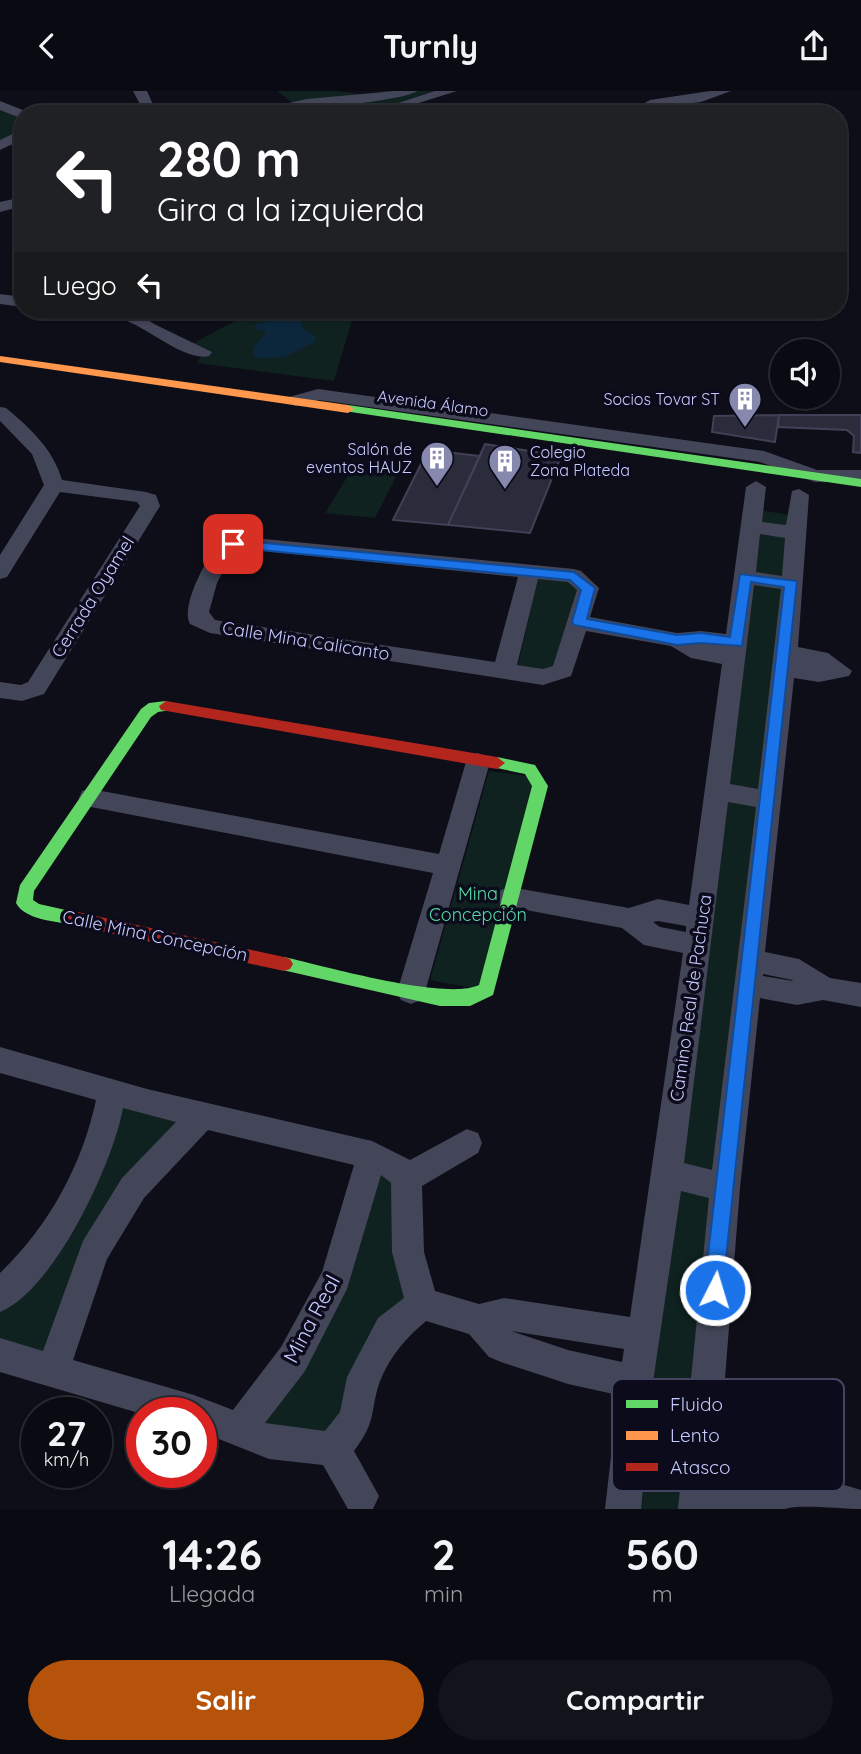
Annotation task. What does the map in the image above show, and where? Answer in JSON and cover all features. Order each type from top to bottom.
[{"type":"street","points":[[295,104],[310,95],[310,91]]},
{"type":"street","points":[[337,91],[382,97]]},
{"type":"street","points":[[290,105],[382,97],[410,91]]},
{"type":"street","points":[[407,105],[450,91]]},
{"type":"street","points":[[650,104],[701,98],[724,91]]},
{"type":"street","points":[[135,319],[148,328],[204,352]]},
{"type":"street","points":[[0,359],[295,401],[318,394],[764,457],[815,476],[861,483]]},
{"type":"street","points":[[0,412],[32,439],[50,469],[54,485],[0,572]]},
{"type":"street","points":[[815,476],[861,476]]},
{"type":"street","name":"Cerrada Oyamel","points":[[0,690],[31,692],[150,506],[149,499],[54,485]]},
{"type":"street","name":"Camino Real de Pachuca","points":[[637,1379],[668,1173],[756,487]]},
{"type":"street","points":[[708,1379],[725,1188],[751,973],[767,800],[785,661],[799,495]]},
{"type":"street","points":[[751,527],[796,533]]},
{"type":"street","name":"Calle Mina Calicanto","points":[[233,544],[574,576],[588,588],[579,622],[563,671],[543,677],[210,626],[198,619],[197,608],[223,551],[233,544]]},
{"type":"street","points":[[504,671],[528,573]]},
{"type":"street","points":[[745,577],[792,584]]},
{"type":"street","points":[[579,622],[677,640],[701,638],[736,651]]},
{"type":"street","points":[[785,661],[819,674],[851,672]]},
{"type":"street","name":"Calle Mina Concepción","points":[[166,706],[478,762],[530,769],[540,786],[487,990],[477,998],[461,1000],[411,992],[35,910],[24,903],[26,890],[91,798],[146,713],[154,707],[166,706]]},
{"type":"street","points":[[411,992],[478,762]]},
{"type":"street","points":[[718,791],[767,800]]},
{"type":"street","points":[[91,798],[449,866]]},
{"type":"street","points":[[510,897],[629,919],[658,910],[699,932]]},
{"type":"street","points":[[751,973],[797,993],[823,988],[861,995]]},
{"type":"street","points":[[0,1059],[112,1092],[372,1155],[397,1167],[406,1179],[408,1252],[422,1304]]},
{"type":"street","points":[[0,1296],[18,1279],[65,1217],[99,1147],[112,1092]]},
{"type":"street","points":[[53,1370],[94,1252],[134,1188],[204,1113]]},
{"type":"street","points":[[406,1179],[467,1143]]},
{"type":"street","name":"Mina Real","points":[[239,1430],[293,1359],[336,1277],[372,1155]]},
{"type":"street","points":[[668,1173],[725,1188]]},
{"type":"street","points":[[422,1304],[479,1320],[504,1314],[644,1336]]},
{"type":"street","points":[[333,1449],[356,1420],[364,1377],[390,1330],[422,1304]]},
{"type":"street","points":[[479,1320],[501,1345],[568,1367],[622,1379]]},
{"type":"street","points":[[0,1355],[144,1397]]},
{"type":"street","points":[[217,1421],[269,1443],[333,1449]]},
{"type":"street","points":[[333,1449],[361,1496]]},
{"type":"street","name":"Camino Real de Pachuca","points":[[623,1509],[625,1491]]},
{"type":"street","points":[[698,1498],[757,1501],[785,1491]]},
{"type":"street","points":[[804,1491],[861,1509]]},
{"type":"green space","points":[[277,91],[337,91],[377,96],[382,91],[450,91],[398,105],[289,105],[294,104]]},
{"type":"green space","points":[[0,105],[14,111],[14,147],[6,144],[0,146]]},
{"type":"green space","points":[[239,319],[352,319],[334,381],[197,363],[203,352],[188,346]]},
{"type":"green space","points":[[354,466],[398,473],[375,518],[325,513]]},
{"type":"green space","points":[[753,509],[797,516],[709,1379],[640,1379]]},
{"type":"green space","points":[[538,577],[581,583],[559,672],[518,665]]},
{"type":"green space","name":"Mina Concepción","points":[[489,771],[534,777],[478,989],[430,980]]},
{"type":"green space","points":[[112,1092],[204,1113],[133,1188],[53,1370],[0,1355],[0,1296],[65,1217]]},
{"type":"green space","points":[[374,1159],[390,1166],[415,1298],[333,1449],[239,1430],[293,1359]]},
{"type":"green space","points":[[625,1491],[698,1491],[696,1509],[623,1509]]},
{"type":"water","points":[[300,319],[303,328],[316,337],[315,342],[285,357],[257,358],[253,356],[253,347],[267,332],[256,329],[254,325]]},
{"type":"building","points":[[779,415],[861,415],[861,453],[853,452],[854,436],[847,430],[778,427]]},
{"type":"building","name":"Socios Tovar ST","points":[[779,415],[775,442],[712,432],[714,416]]},
{"type":"building","name":"Colegio Zona Plateda","points":[[485,444],[561,456],[530,533],[448,525]]},
{"type":"building","name":"Salón de eventos HAUZ","points":[[428,450],[480,456],[448,525],[393,520]]},
{"type":"traffic: fast","points":[[348,409],[861,483]]},
{"type":"traffic: fast","points":[[73,918],[35,910],[24,903],[26,890],[146,713],[154,707],[166,706]]},
{"type":"traffic: fast","points":[[284,964],[440,998],[470,998],[487,990],[540,786],[530,769],[497,763]]},
{"type":"traffic: slow","points":[[0,359],[348,409]]},
{"type":"traffic: jam","points":[[166,706],[497,763]]},
{"type":"traffic: jam","points":[[73,918],[284,964]]},
{"type":"place","name":"Socios Tovar ST","points":[[745,429]]},
{"type":"place","name":"Salón de eventos HAUZ","points":[[437,488]]},
{"type":"place","name":"Colegio Zona Plateda","points":[[505,491]]},
{"type":"route","points":[[233,544],[246,543],[574,576],[588,588],[579,622],[677,640],[701,638],[737,643],[745,577],[792,584],[715,1290]]}]
